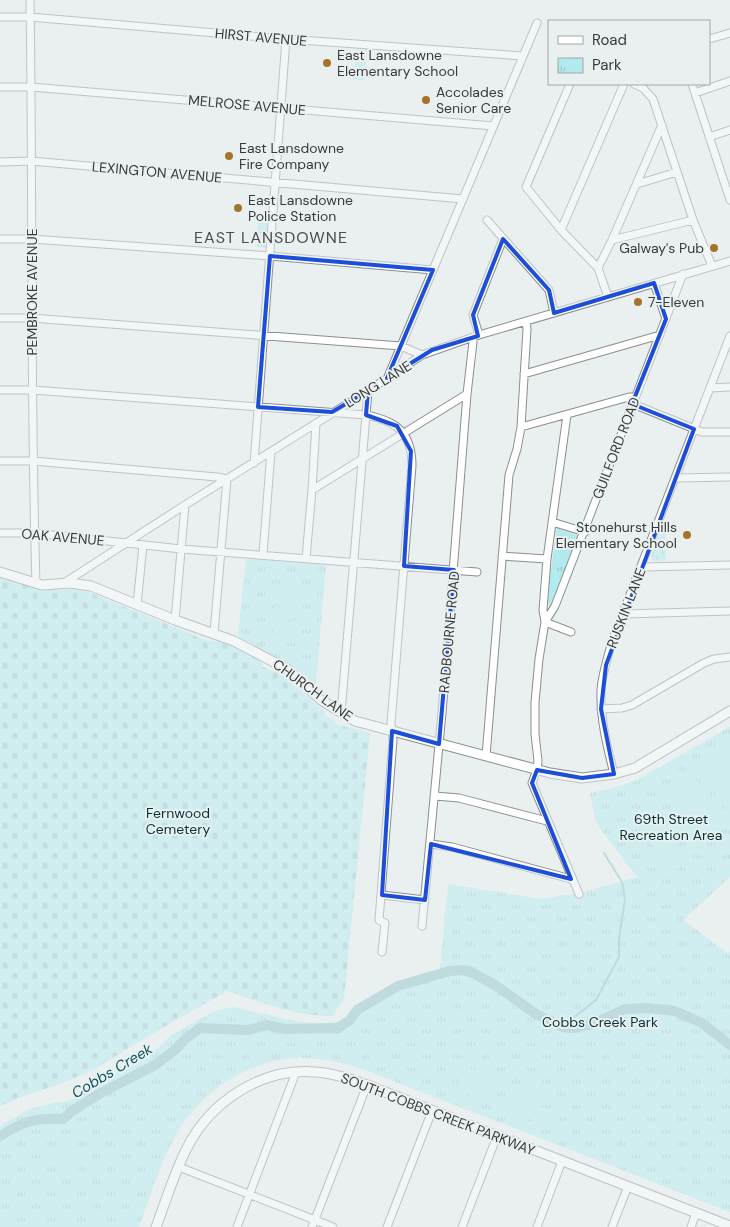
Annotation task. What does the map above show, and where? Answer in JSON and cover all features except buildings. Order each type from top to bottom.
[{"type":"main road","name":"CHURCH LANE","points":[[0,572],[36,584],[51,586],[78,584],[91,586],[175,620],[234,640],[287,669],[321,700],[355,722],[537,770],[582,778],[614,774],[635,768],[730,711]]},
{"type":"main road","name":"SOUTH COBBS CREEK PARKWAY","points":[[156,1227],[187,1148],[203,1122],[224,1101],[241,1090],[255,1083],[296,1072],[332,1074],[367,1085],[730,1226]]},
{"type":"street","name":"PEMBROKE AVENUE","points":[[30,0],[33,461],[36,584]]},
{"type":"street","name":"HIRST AVENUE","points":[[0,17],[30,17],[286,39],[523,56]]},
{"type":"street","points":[[387,378],[537,22]]},
{"type":"street","points":[[710,39],[730,33]]},
{"type":"street","points":[[254,463],[286,39]]},
{"type":"street","points":[[695,93],[730,81]]},
{"type":"street","points":[[570,85],[526,187],[561,230],[598,268],[608,297]]},
{"type":"street","points":[[561,230],[624,85]]},
{"type":"street","points":[[636,85],[643,88],[653,98],[693,220],[712,266]]},
{"type":"street","points":[[692,85],[730,200]]},
{"type":"street","name":"MELROSE AVENUE","points":[[0,87],[30,87],[494,126]]},
{"type":"street","points":[[598,268],[662,125]]},
{"type":"street","points":[[709,136],[730,130]]},
{"type":"street","name":"LEXINGTON AVENUE","points":[[0,162],[31,161],[463,199]]},
{"type":"street","points":[[637,184],[677,172]]},
{"type":"street","points":[[487,220],[549,290],[554,313]]},
{"type":"street","points":[[612,240],[693,220]]},
{"type":"street","points":[[0,239],[32,239],[270,256],[433,270]]},
{"type":"street","name":"RADBOURNE ROAD","points":[[422,926],[431,844],[467,394],[475,337],[473,314],[503,239]]},
{"type":"street","name":"LONG LANE","points":[[62,584],[422,355],[475,337],[730,261]]},
{"type":"street","name":"GUILFORD ROAD","points":[[579,894],[532,783],[537,770],[535,702],[545,622],[555,606],[585,532],[683,274]]},
{"type":"street","points":[[654,283],[666,319]]},
{"type":"street","points":[[0,318],[32,318],[401,346],[422,355]]},
{"type":"street","points":[[486,756],[510,475],[521,427],[528,329],[526,322]]},
{"type":"street","points":[[524,374],[660,335]]},
{"type":"street","name":"RUSKIN LANE","points":[[614,774],[605,740],[601,709],[601,688],[612,641],[729,340]]},
{"type":"street","points":[[710,388],[730,387]]},
{"type":"street","points":[[0,390],[33,390],[366,415],[386,420],[404,432],[411,451],[412,466],[390,723],[393,740],[379,920],[385,923],[382,952]]},
{"type":"street","points":[[341,713],[368,391]]},
{"type":"street","points":[[312,490],[467,394]]},
{"type":"street","points":[[521,427],[628,397],[634,400],[638,406],[702,432],[730,432]]},
{"type":"street","points":[[567,415],[546,560],[543,610],[545,622],[572,632]]},
{"type":"street","points":[[306,558],[316,423]]},
{"type":"street","points":[[263,554],[272,452]]},
{"type":"street","points":[[0,461],[33,461],[217,477],[227,480],[214,632]]},
{"type":"street","points":[[676,478],[730,477]]},
{"type":"street","points":[[175,620],[185,505]]},
{"type":"street","points":[[552,522],[585,532]]},
{"type":"street","name":"OAK AVENUE","points":[[0,533],[35,533],[181,549],[477,572]]},
{"type":"street","points":[[137,604],[143,545]]},
{"type":"street","points":[[502,556],[546,560]]},
{"type":"street","points":[[642,567],[730,565]]},
{"type":"street","points":[[623,614],[730,611]]},
{"type":"street","points":[[601,709],[622,708],[632,705],[704,663],[714,659],[730,657]]},
{"type":"street","points":[[435,796],[459,798],[547,821]]},
{"type":"street","points":[[431,844],[452,846],[571,878]]},
{"type":"street","points":[[382,895],[425,900]]},
{"type":"street","points":[[237,1227],[296,1072]]},
{"type":"street","points":[[313,1224],[367,1085]]},
{"type":"street","points":[[387,1227],[432,1111]]},
{"type":"street","points":[[462,1227],[497,1136]]},
{"type":"street","points":[[537,1227],[562,1161]]},
{"type":"street","points":[[179,1167],[250,1195],[313,1224],[333,1227]]},
{"type":"street","points":[[612,1227],[628,1186]]},
{"type":"street","points":[[691,1227],[696,1213]]},
{"type":"highlighted area","points":[[503,239],[549,290],[554,313],[654,283],[666,319],[632,404],[694,429],[606,665],[601,709],[614,774],[582,778],[537,770],[532,783],[571,879],[431,844],[425,900],[382,895],[392,731],[439,744],[454,570],[404,566],[411,451],[397,426],[366,415],[368,391],[332,412],[258,407],[270,256],[433,270],[387,378],[432,350],[478,336],[473,315]]},
{"type":"green space","points":[[358,46],[367,47],[364,80],[352,79]]},
{"type":"green space","points":[[258,216],[268,217],[266,248],[257,247]]},
{"type":"green space","points":[[665,521],[666,561],[652,561],[651,556]]},
{"type":"green space","points":[[557,528],[579,536],[553,605],[546,603]]},
{"type":"green space","points":[[246,559],[326,565],[316,685],[291,665],[238,636]]},
{"type":"green space","name":"Fernwood Cemetery","points":[[0,576],[36,588],[49,590],[81,589],[206,640],[228,643],[262,660],[261,666],[284,676],[325,712],[325,716],[336,724],[370,733],[344,999],[332,1016],[292,1011],[227,991],[93,1070],[0,1106]]},
{"type":"green space","points":[[276,591],[297,593],[296,605],[275,604]]},
{"type":"green space","points":[[275,606],[295,608],[294,620],[274,618]]},
{"type":"green space","points":[[274,621],[294,623],[293,635],[273,633]]},
{"type":"green space","name":"Cobbs Creek Park","points":[[730,727],[730,877],[683,920],[727,953],[730,952],[730,1212],[360,1068],[325,1060],[304,1058],[266,1063],[247,1070],[230,1079],[199,1104],[170,1146],[139,1227],[0,1227],[0,1126],[30,1109],[70,1101],[110,1076],[148,1058],[171,1035],[211,1013],[234,1007],[289,1020],[318,1024],[341,1021],[349,1017],[368,1000],[408,979],[427,972],[440,970],[448,884],[540,899],[580,893],[637,877],[596,823],[590,793],[614,788],[637,780]]},
{"type":"green space","points":[[730,741],[730,814],[700,761]]},
{"type":"green space","name":"69th Street Recreation Area","points":[[688,777],[696,780],[699,787],[698,795],[707,790],[721,816],[674,846],[684,855],[683,860],[670,878],[664,878],[653,857],[657,853],[642,830],[681,806],[670,797],[668,791],[669,783],[679,778]]},
{"type":"green space","points":[[465,1067],[494,1078],[485,1101],[456,1090]]},
{"type":"green space","points":[[510,1083],[538,1093],[534,1104],[561,1114],[555,1129],[501,1108]]},
{"type":"green space","points":[[70,1145],[77,1162],[72,1168],[65,1169],[56,1164],[54,1157],[56,1152]]},
{"type":"waterway","points":[[560,1025],[569,1021],[596,1000],[619,957],[619,939],[625,899],[622,882],[604,853]]},
{"type":"waterway","name":"Cobbs Creek","points":[[0,1136],[30,1122],[45,1119],[63,1119],[99,1094],[155,1065],[200,1028],[248,1030],[267,1025],[285,1029],[338,1028],[350,1020],[357,1010],[398,986],[450,971],[462,970],[471,972],[495,985],[536,1014],[563,1027],[572,1028],[593,1024],[625,1009],[647,1008],[675,1011],[702,1023],[730,1045]]},
{"type":"place","name":"East Lansdowne Elementary School","points":[[327,63]]},
{"type":"place","name":"Accolades Senior Care","points":[[426,100]]},
{"type":"place","name":"East Lansdowne Fire Company","points":[[229,156]]},
{"type":"place","name":"East Lansdowne Police Station","points":[[238,208]]},
{"type":"place","name":"Galway's Pub","points":[[714,248]]},
{"type":"place","name":"7-Eleven","points":[[638,302]]},
{"type":"place","name":"Stonehurst Hills Elementary School","points":[[687,535]]},
{"type":"district","name":"EAST LANSDOWNE","points":[[271,237]]}]
